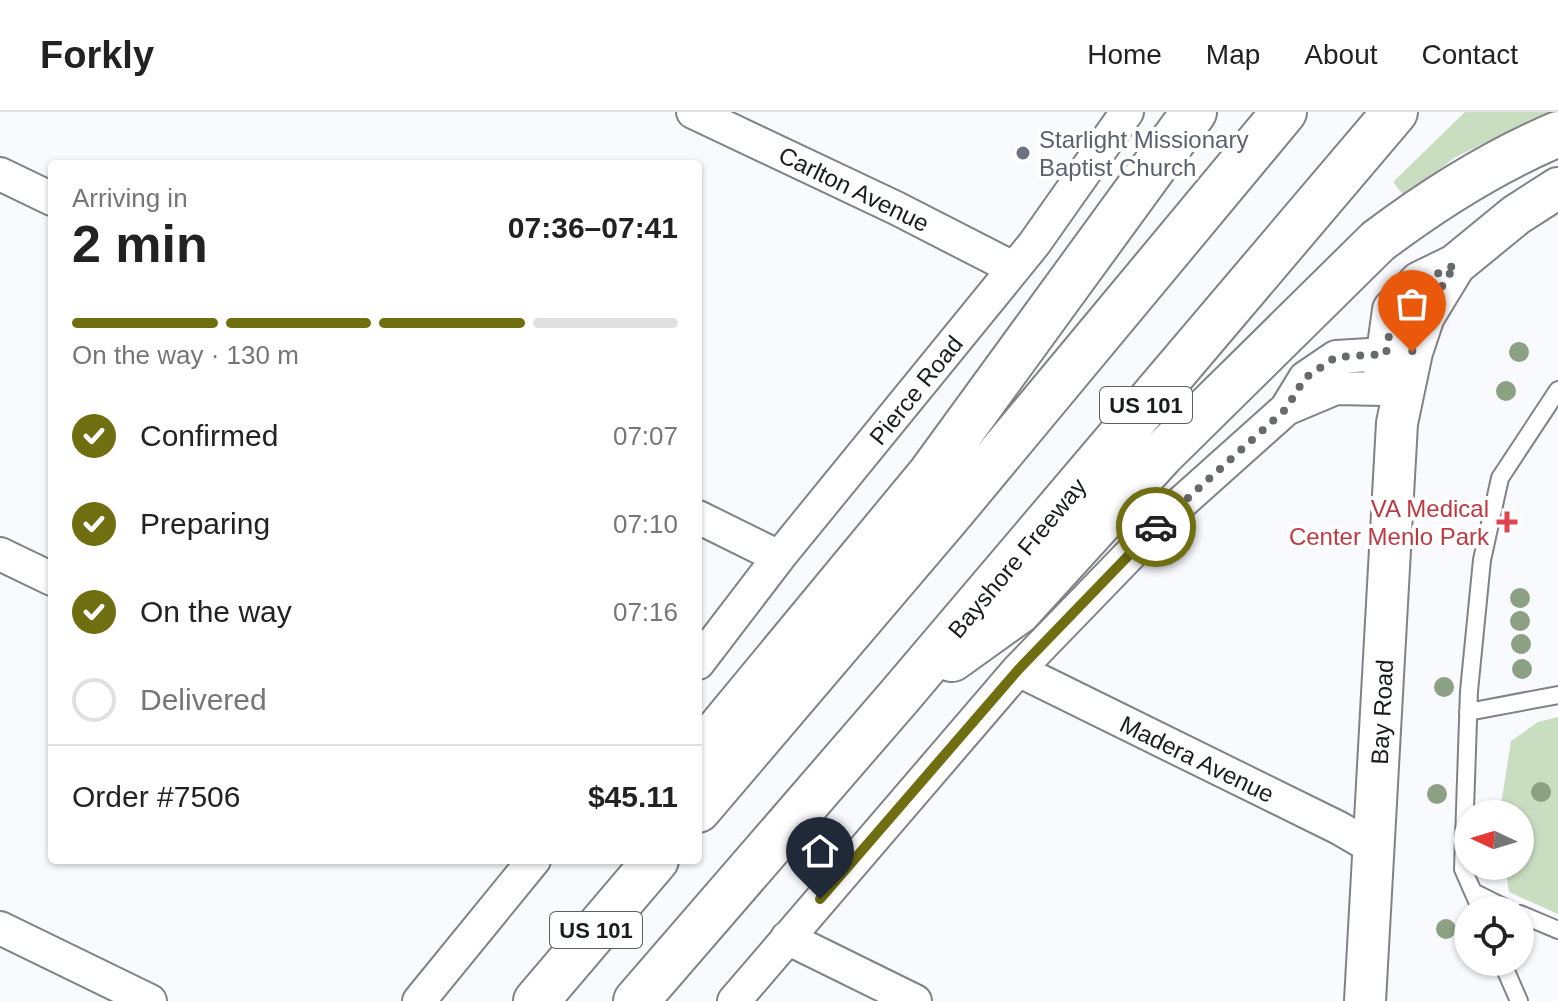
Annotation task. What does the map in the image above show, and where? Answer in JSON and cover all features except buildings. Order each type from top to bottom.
[{"type":"highway","points":[[702,750],[931,473],[1194,112]]},
{"type":"highway","name":"US 101","points":[[702,805],[950,514],[1284,112]]},
{"type":"highway","name":"Bayshore Freeway","points":[[636,1001],[898,698],[1395,112]]},
{"type":"highway","points":[[898,698],[1019,611],[1162,454],[1378,241],[1418,211],[1493,164],[1558,134]]},
{"type":"highway","points":[[529,1001],[615,864]]},
{"type":"highway","name":"US 101","points":[[536,1001],[653,864]]},
{"type":"street","name":"Carlton Avenue","points":[[693,112],[896,208],[1013,268]]},
{"type":"street","name":"Pierce Road","points":[[702,658],[779,557],[1034,244],[1127,112]]},
{"type":"street","points":[[0,174],[48,197]]},
{"type":"street","name":"Bay Road","points":[[1365,1001],[1375,849],[1393,310],[1420,282],[1455,265],[1516,215],[1558,188]]},
{"type":"street","name":"Bay Road","points":[[1388,388],[1412,352],[1424,316],[1455,265]]},
{"type":"street","points":[[734,1001],[1018,670],[1172,511],[1286,409],[1305,378],[1336,357],[1388,388]]},
{"type":"street","points":[[702,519],[779,557]]},
{"type":"street","points":[[0,554],[48,577]]},
{"type":"street","name":"Madera Avenue","points":[[1018,670],[1339,828],[1375,849]]},
{"type":"street","points":[[419,1001],[531,864]]},
{"type":"street","points":[[0,928],[150,1001]]},
{"type":"street","points":[[787,938],[915,1001]]},
{"type":"lane","points":[[1475,896],[1463,869],[1468,712],[1482,560],[1500,478],[1558,390]]},
{"type":"lane","points":[[1468,712],[1558,695]]},
{"type":"lane","points":[[1473,892],[1481,896]]},
{"type":"lane","points":[[1534,920],[1558,930]]},
{"type":"lane","points":[[1508,976],[1519,1001]]},
{"type":"green space","points":[[1465,112],[1558,112],[1523,124],[1454,158],[1405,197],[1393,182]]},
{"type":"green space","points":[[1558,717],[1558,914],[1534,903],[1534,896],[1518,896],[1509,892],[1507,880],[1534,880],[1534,800],[1502,800],[1511,741],[1538,722]]},
{"type":"way so far","points":[[1156,527],[1286,409],[1305,378],[1336,357],[1386,354],[1393,310],[1420,282],[1455,265],[1424,316],[1412,352]]},
{"type":"place","name":"Starlight Missionary Baptist Church","points":[[1023,153]]},
{"type":"place","name":"VA Medical Center Menlo Park","points":[[1507,522]]},
{"type":"route","points":[[820,899],[1018,670],[1156,527]]}]
